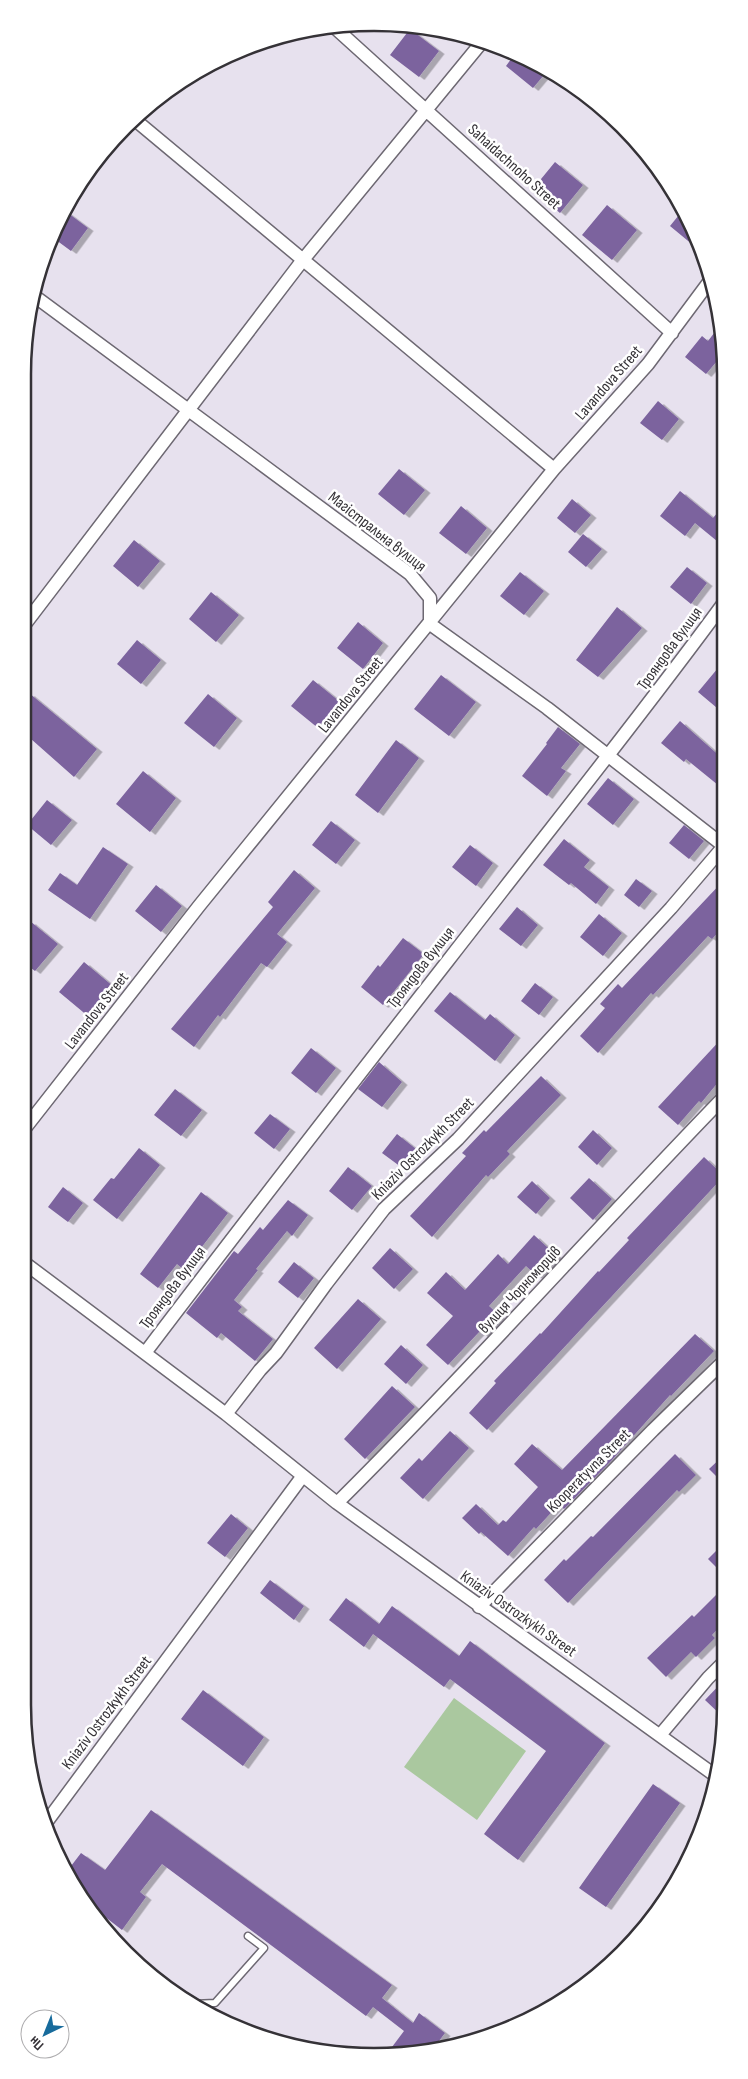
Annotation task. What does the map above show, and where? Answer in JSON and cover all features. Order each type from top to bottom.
[{"type":"street","name":"Sahaidachnoho Street","points":[[341,33],[672,333]]},
{"type":"street","points":[[31,616],[302,261],[478,47]]},
{"type":"street","points":[[140,124],[302,261],[554,469]]},
{"type":"street","name":"Lavandova Street","points":[[31,1121],[199,906],[554,469],[648,364],[705,287]]},
{"type":"street","name":"Магістральна вулиця","points":[[40,300],[410,574],[430,598],[430,624]]},
{"type":"street","name":"Трояндова вулиця","points":[[145,1352],[276,1180],[319,1128],[652,701],[717,612]]},
{"type":"street","points":[[430,624],[547,708],[717,841]]},
{"type":"street","name":"Kniaziv Ostrozkykh Street","points":[[710,1771],[661,1734],[479,1607],[337,1503],[302,1477],[226,1414],[260,1370],[276,1353],[326,1284],[384,1210],[465,1132],[671,908],[717,854]]},
{"type":"street","name":"вулиця Чорноморців","points":[[337,1503],[417,1423],[548,1286],[642,1182],[717,1104]]},
{"type":"street","points":[[31,1268],[226,1414]]},
{"type":"street","name":"Kooperatyvna Street","points":[[479,1607],[646,1437],[717,1368]]},
{"type":"street","name":"Kniaziv Ostrozkykh Street","points":[[50,1817],[302,1477]]},
{"type":"street","points":[[661,1734],[717,1669]]},
{"type":"lane","points":[[206,2003],[215,2003],[264,1948],[248,1936]]},
{"type":"green space","points":[[454,1698],[526,1751],[477,1820],[404,1767]]},
{"type":"building","points":[[407,33],[416,34],[439,51],[419,77],[390,55]]},
{"type":"building","points":[[511,60],[543,76],[533,88],[506,66]]},
{"type":"building","points":[[555,162],[583,185],[560,213],[532,190]]},
{"type":"building","points":[[607,205],[637,230],[612,260],[582,235]]},
{"type":"building","points":[[71,215],[88,228],[71,251],[58,241]]},
{"type":"building","points":[[678,216],[691,244],[670,226]]},
{"type":"building","points":[[714,333],[716,362],[706,374],[685,357],[702,336],[708,341]]},
{"type":"building","points":[[658,401],[679,419],[662,440],[640,423]]},
{"type":"building","points":[[399,469],[425,490],[404,515],[378,494]]},
{"type":"building","points":[[680,491],[713,518],[717,513],[717,541],[695,523],[685,536],[660,516]]},
{"type":"building","points":[[572,499],[591,515],[575,533],[557,518]]},
{"type":"building","points":[[461,506],[487,528],[466,554],[439,533]]},
{"type":"building","points":[[583,534],[602,549],[586,567],[568,552]]},
{"type":"building","points":[[134,540],[160,561],[138,587],[113,566]]},
{"type":"building","points":[[687,567],[707,583],[691,604],[670,587]]},
{"type":"building","points":[[520,572],[544,591],[524,615],[500,596]]},
{"type":"building","points":[[211,592],[239,615],[216,642],[189,619]]},
{"type":"building","points":[[617,607],[642,628],[598,677],[576,660]]},
{"type":"building","points":[[358,622],[383,643],[363,669],[337,648]]},
{"type":"building","points":[[137,640],[161,660],[141,684],[117,664]]},
{"type":"building","points":[[717,669],[717,708],[698,692]]},
{"type":"building","points":[[441,675],[476,702],[449,736],[414,709]]},
{"type":"building","points":[[313,680],[339,701],[318,728],[291,706]]},
{"type":"building","points":[[208,694],[237,718],[214,747],[184,723]]},
{"type":"building","points":[[31,695],[97,749],[74,777],[31,739]]},
{"type":"building","points":[[680,721],[717,754],[717,784],[686,759],[684,762],[661,743]]},
{"type":"building","points":[[558,727],[580,744],[561,768],[566,771],[547,796],[522,776]]},
{"type":"building","points":[[396,740],[419,758],[378,813],[355,795]]},
{"type":"building","points":[[143,771],[176,798],[150,832],[116,804]]},
{"type":"building","points":[[608,778],[634,799],[613,825],[587,804]]},
{"type":"building","points":[[47,800],[72,820],[51,845],[31,828],[31,820]]},
{"type":"building","points":[[331,821],[355,840],[336,864],[312,845]]},
{"type":"building","points":[[684,825],[704,841],[689,859],[669,843]]},
{"type":"building","points":[[564,839],[590,860],[584,867],[609,887],[596,904],[571,883],[569,885],[543,865]]},
{"type":"building","points":[[470,845],[493,863],[476,886],[452,867]]},
{"type":"building","points":[[103,847],[128,864],[90,919],[48,890],[60,873],[77,885]]},
{"type":"building","points":[[294,870],[315,888],[277,934],[287,942],[267,967],[261,963],[220,1017],[218,1015],[194,1047],[171,1029],[273,907],[268,902]]},
{"type":"building","points":[[636,879],[652,891],[639,907],[624,895]]},
{"type":"building","points":[[156,885],[182,906],[161,932],[135,911]]},
{"type":"building","points":[[717,887],[717,934],[712,939],[708,936],[653,995],[651,993],[598,1053],[580,1036],[605,1008],[600,1004],[618,984],[622,988]]},
{"type":"building","points":[[517,907],[538,925],[521,946],[499,929]]},
{"type":"building","points":[[599,914],[622,933],[603,956],[580,937]]},
{"type":"building","points":[[31,922],[58,944],[35,971],[31,968]]},
{"type":"building","points":[[403,938],[424,954],[383,1005],[361,987]]},
{"type":"building","points":[[84,962],[114,987],[89,1017],[59,992]]},
{"type":"building","points":[[535,983],[553,997],[539,1015],[521,1001]]},
{"type":"building","points":[[450,992],[485,1020],[490,1014],[515,1035],[495,1061],[434,1011]]},
{"type":"building","points":[[717,1044],[717,1084],[701,1103],[699,1101],[678,1125],[658,1107]]},
{"type":"building","points":[[311,1048],[336,1068],[316,1093],[291,1073]]},
{"type":"building","points":[[379,1062],[402,1082],[382,1107],[358,1089]]},
{"type":"building","points":[[541,1076],[561,1095],[507,1151],[510,1154],[488,1177],[486,1175],[432,1237],[410,1216],[466,1156],[462,1153],[484,1130],[486,1132]]},
{"type":"building","points":[[175,1089],[202,1110],[181,1136],[154,1115]]},
{"type":"building","points":[[270,1114],[290,1129],[274,1149],[254,1133]]},
{"type":"building","points":[[593,1130],[612,1148],[597,1165],[578,1147]]},
{"type":"building","points":[[397,1134],[416,1149],[401,1167],[382,1153]]},
{"type":"building","points":[[139,1148],[160,1165],[117,1219],[93,1200],[111,1178],[114,1179]]},
{"type":"building","points":[[704,1157],[717,1169],[717,1184],[487,1430],[469,1413],[496,1383],[494,1381],[629,1240],[627,1238]]},
{"type":"building","points":[[348,1167],[372,1186],[352,1210],[329,1191]]},
{"type":"building","points":[[589,1178],[612,1199],[593,1220],[570,1198]]},
{"type":"building","points":[[532,1181],[550,1198],[536,1214],[517,1197]]},
{"type":"building","points":[[63,1187],[83,1203],[68,1222],[48,1207]]},
{"type":"building","points":[[201,1192],[228,1213],[184,1270],[177,1264],[158,1288],[140,1274]]},
{"type":"building","points":[[288,1200],[308,1215],[292,1236],[287,1231],[234,1300],[242,1307],[238,1311],[273,1339],[255,1361],[221,1333],[217,1338],[186,1313],[234,1251],[238,1254],[260,1227],[263,1230]]},
{"type":"building","points":[[534,1235],[558,1257],[539,1278],[526,1266],[489,1306],[500,1316],[483,1335],[480,1331],[448,1365],[426,1345],[453,1316],[427,1293],[446,1272],[465,1290],[498,1254],[508,1264]]},
{"type":"building","points":[[390,1248],[413,1269],[394,1289],[372,1268]]},
{"type":"building","points":[[294,1262],[314,1278],[298,1298],[278,1282]]},
{"type":"building","points":[[358,1299],[381,1319],[337,1369],[314,1348]]},
{"type":"building","points":[[695,1334],[714,1351],[670,1395],[611,1461],[564,1509],[559,1504],[536,1529],[534,1527],[508,1556],[481,1532],[479,1534],[462,1518],[476,1504],[498,1525],[503,1520],[506,1522],[538,1487],[514,1464],[532,1444],[562,1470]]},
{"type":"building","points":[[401,1345],[423,1365],[406,1384],[384,1364]]},
{"type":"building","points":[[392,1386],[415,1407],[365,1459],[344,1439]]},
{"type":"building","points":[[450,1431],[469,1448],[423,1499],[400,1478],[419,1458],[422,1461]]},
{"type":"building","points":[[675,1454],[696,1475],[679,1492],[677,1490],[568,1603],[544,1580],[564,1559],[566,1561],[591,1536],[593,1537]]},
{"type":"building","points":[[717,1462],[717,1477],[709,1469]]},
{"type":"building","points":[[231,1514],[248,1528],[225,1557],[207,1543]]},
{"type":"building","points":[[717,1550],[717,1568],[708,1559]]},
{"type":"building","points":[[270,1580],[304,1606],[294,1620],[260,1593]]},
{"type":"building","points":[[717,1594],[717,1630],[712,1635],[715,1638],[696,1657],[691,1652],[666,1677],[647,1658],[692,1615],[694,1617]]},
{"type":"building","points":[[346,1598],[379,1624],[392,1606],[459,1656],[470,1641],[605,1743],[518,1860],[484,1834],[546,1751],[450,1679],[444,1687],[373,1634],[364,1647],[329,1620]]},
{"type":"building","points":[[717,1687],[717,1711],[705,1700]]},
{"type":"building","points":[[203,1690],[264,1737],[243,1766],[181,1719]]},
{"type":"building","points":[[653,1784],[680,1803],[606,1907],[579,1888]]},
{"type":"building","points":[[151,1810],[392,1985],[382,1998],[413,2023],[419,2013],[445,2033],[439,2041],[392,2047],[404,2031],[373,2007],[366,2016],[162,1864],[140,1892],[146,1897],[122,1930],[102,1914],[71,1865],[81,1853],[105,1870]]}]
